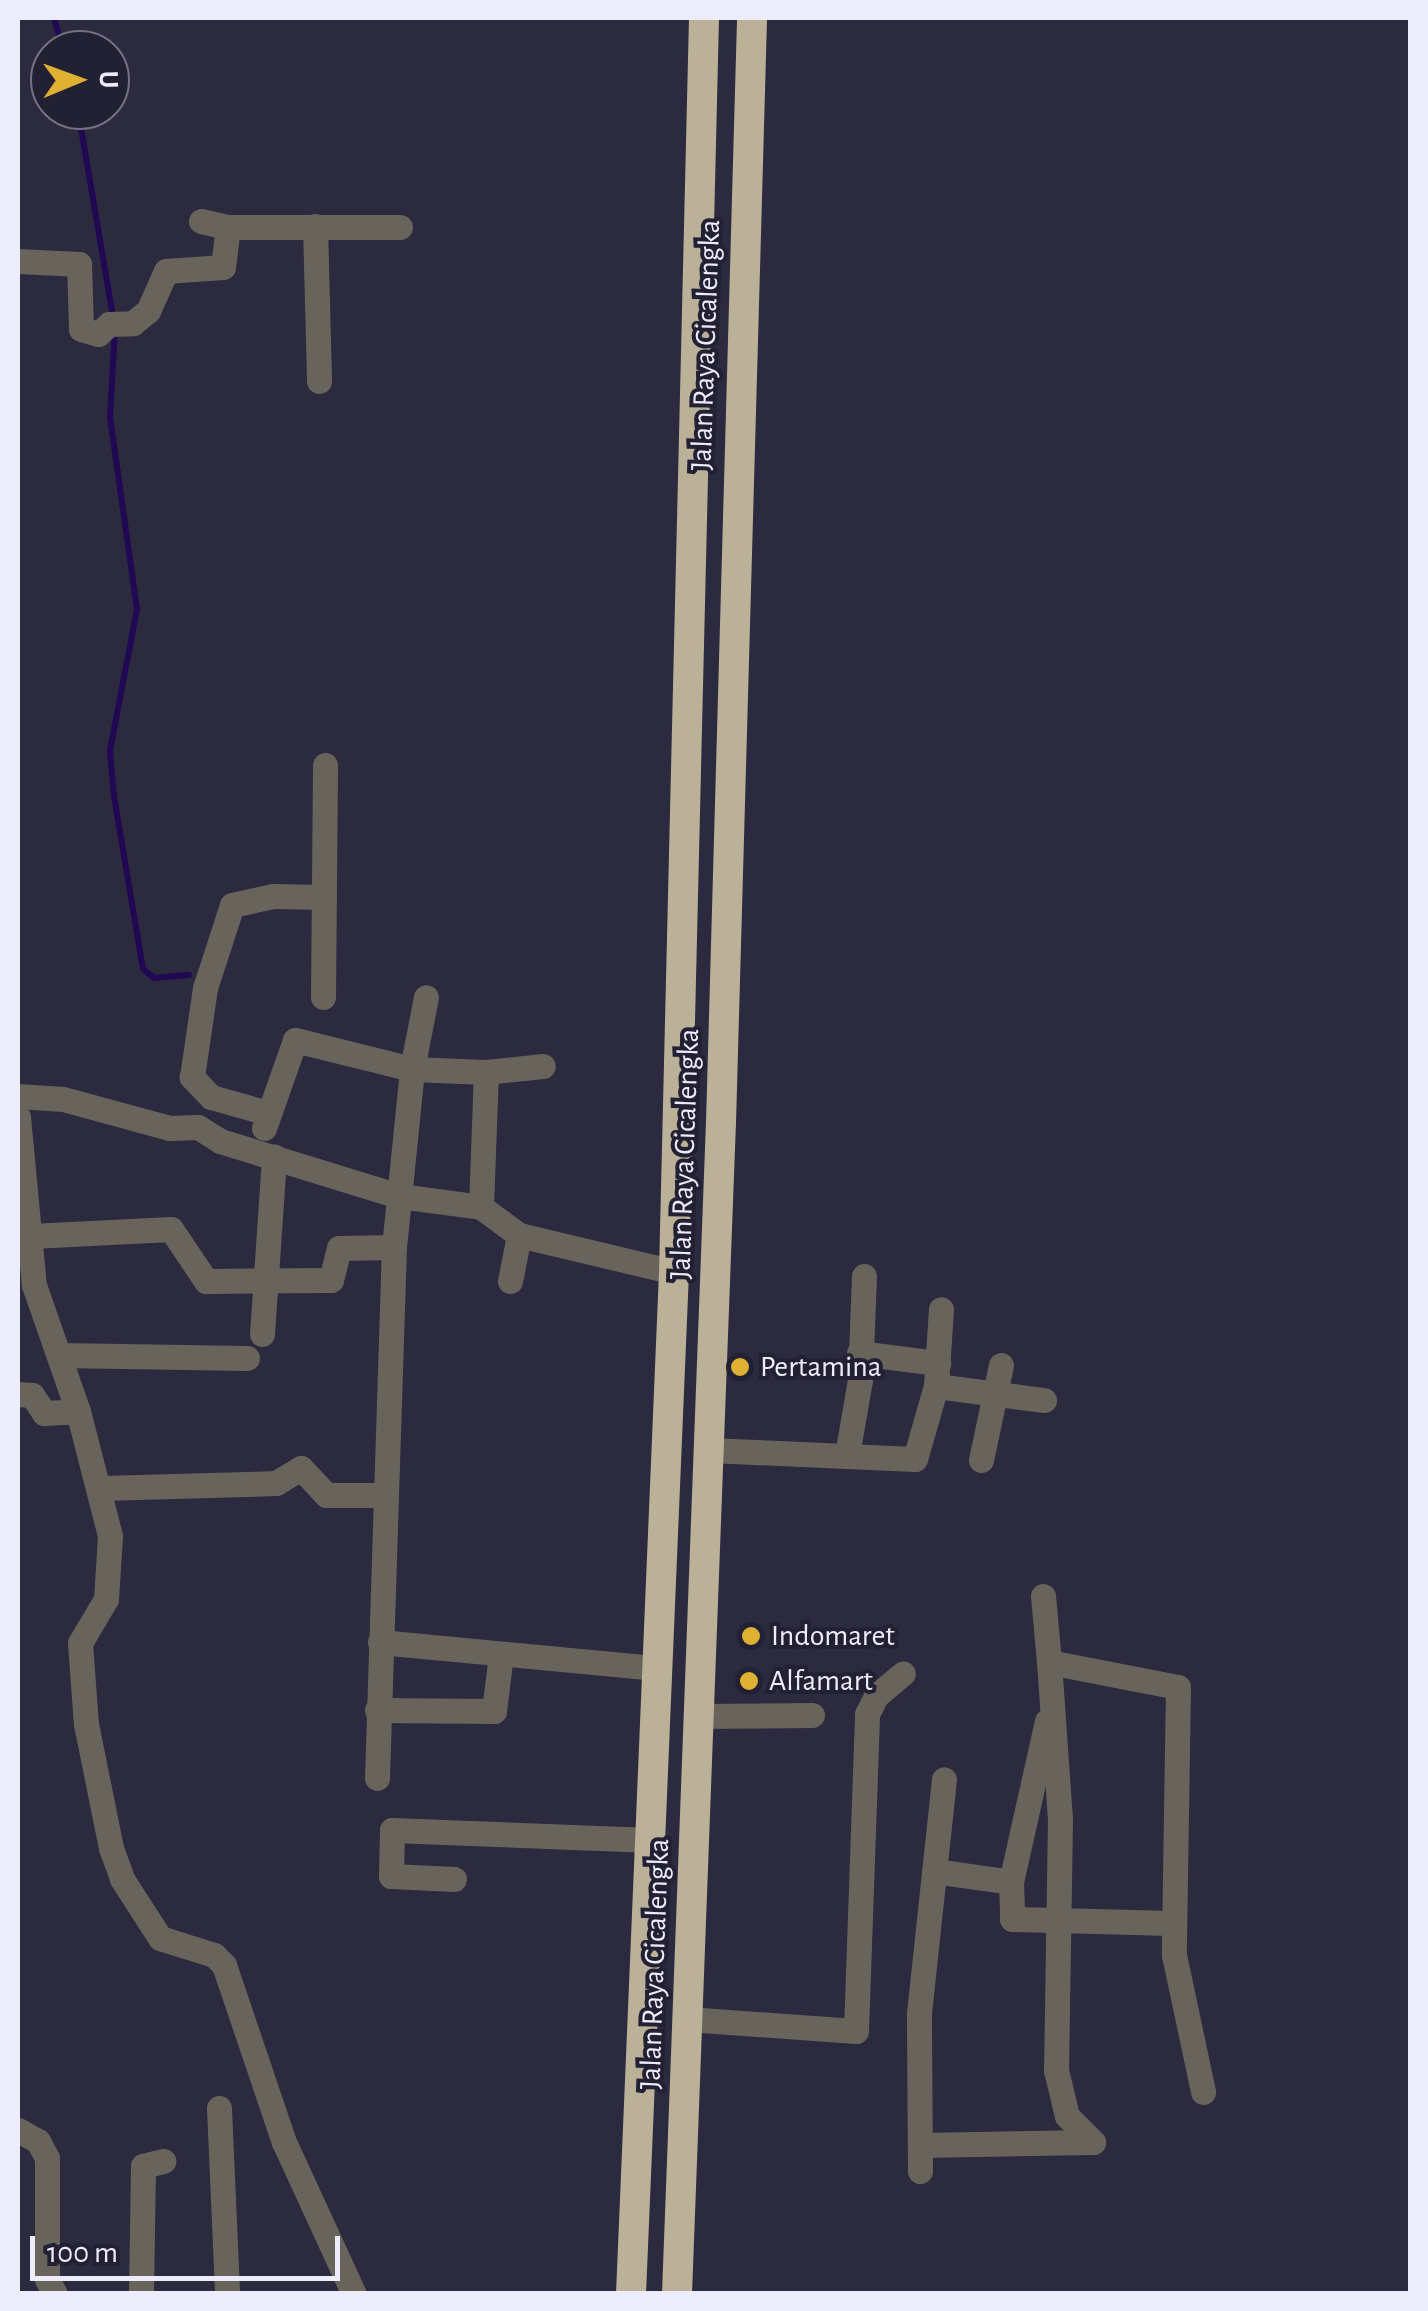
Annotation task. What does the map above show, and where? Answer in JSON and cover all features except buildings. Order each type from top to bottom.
[{"type":"highway","name":"Jalan Raya Cicalengka","points":[[630,2294],[674,1272],[704,18]]},
{"type":"highway","name":"Jalan Raya Cicalengka","points":[[677,2294],[709,1450],[752,18]]},
{"type":"street","points":[[201,221],[228,227],[400,226]]},
{"type":"street","points":[[315,226],[319,381]]},
{"type":"street","points":[[18,261],[79,264],[82,332],[98,334],[148,311],[166,271],[224,267],[228,227]]},
{"type":"street","points":[[323,997],[325,765]]},
{"type":"street","points":[[268,1113],[211,1096],[192,1077],[205,988],[232,905],[274,896],[324,896]]},
{"type":"street","points":[[377,1778],[394,1248],[412,1069],[426,996]]},
{"type":"street","points":[[262,1334],[268,1113],[293,1041],[412,1069],[486,1072],[543,1066]]},
{"type":"street","points":[[481,1206],[486,1072]]},
{"type":"street","points":[[18,1096],[63,1100],[170,1128],[198,1126],[220,1141],[398,1196],[481,1206],[519,1235],[674,1272]]},
{"type":"street","points":[[18,1116],[43,1326],[59,1355],[101,1488],[111,1576],[106,1600],[80,1643],[86,1724],[111,1848],[122,1880],[160,1938],[214,1955],[224,1965],[284,2142],[354,2294]]},
{"type":"street","points":[[30,1236],[170,1230],[200,1280],[331,1280],[339,1248],[394,1248]]},
{"type":"street","points":[[510,1281],[519,1235]]},
{"type":"street","points":[[848,1455],[864,1276]]},
{"type":"street","points":[[709,1450],[915,1459],[937,1375],[941,1309]]},
{"type":"street","points":[[859,1353],[995,1393],[1044,1400]]},
{"type":"street","points":[[59,1355],[246,1358]]},
{"type":"street","points":[[981,1460],[1001,1365]]},
{"type":"street","points":[[18,1394],[32,1396],[44,1413],[78,1411]]},
{"type":"street","points":[[101,1488],[276,1484],[301,1468],[326,1495],[385,1495]]},
{"type":"street","points":[[944,1779],[919,2013],[920,2158],[1093,2142],[1068,2116],[1059,2090],[1054,1702],[1043,1596]]},
{"type":"street","points":[[380,1642],[657,1668]]},
{"type":"street","points":[[377,1710],[494,1711],[500,1704],[500,1654]]},
{"type":"street","points":[[1048,1662],[1178,1686],[1172,1922],[1203,2092]]},
{"type":"street","points":[[688,2018],[856,2031],[867,1714],[876,1696],[903,1673]]},
{"type":"street","points":[[1054,1702],[1032,1773],[1012,1882],[1012,1918],[1172,1922]]},
{"type":"street","points":[[700,1716],[812,1715]]},
{"type":"street","points":[[454,1879],[391,1876],[392,1830],[651,1840]]},
{"type":"street","points":[[934,1871],[1012,1882]]},
{"type":"street","points":[[219,2108],[227,2294]]},
{"type":"street","points":[[18,2130],[38,2142],[47,2158],[47,2279],[55,2294]]},
{"type":"street","points":[[142,2294],[144,2166],[163,2161]]},
{"type":"waterway","points":[[54,18],[57,30]]},
{"type":"waterway","points":[[81,130],[113,316]]},
{"type":"waterway","points":[[115,328],[110,417],[137,609],[110,751],[114,796],[143,969],[154,978],[189,975]]},
{"type":"place","name":"Pertamina","points":[[740,1367]]},
{"type":"place","name":"Indomaret","points":[[751,1636]]},
{"type":"place","name":"Alfamart","points":[[749,1681]]}]
